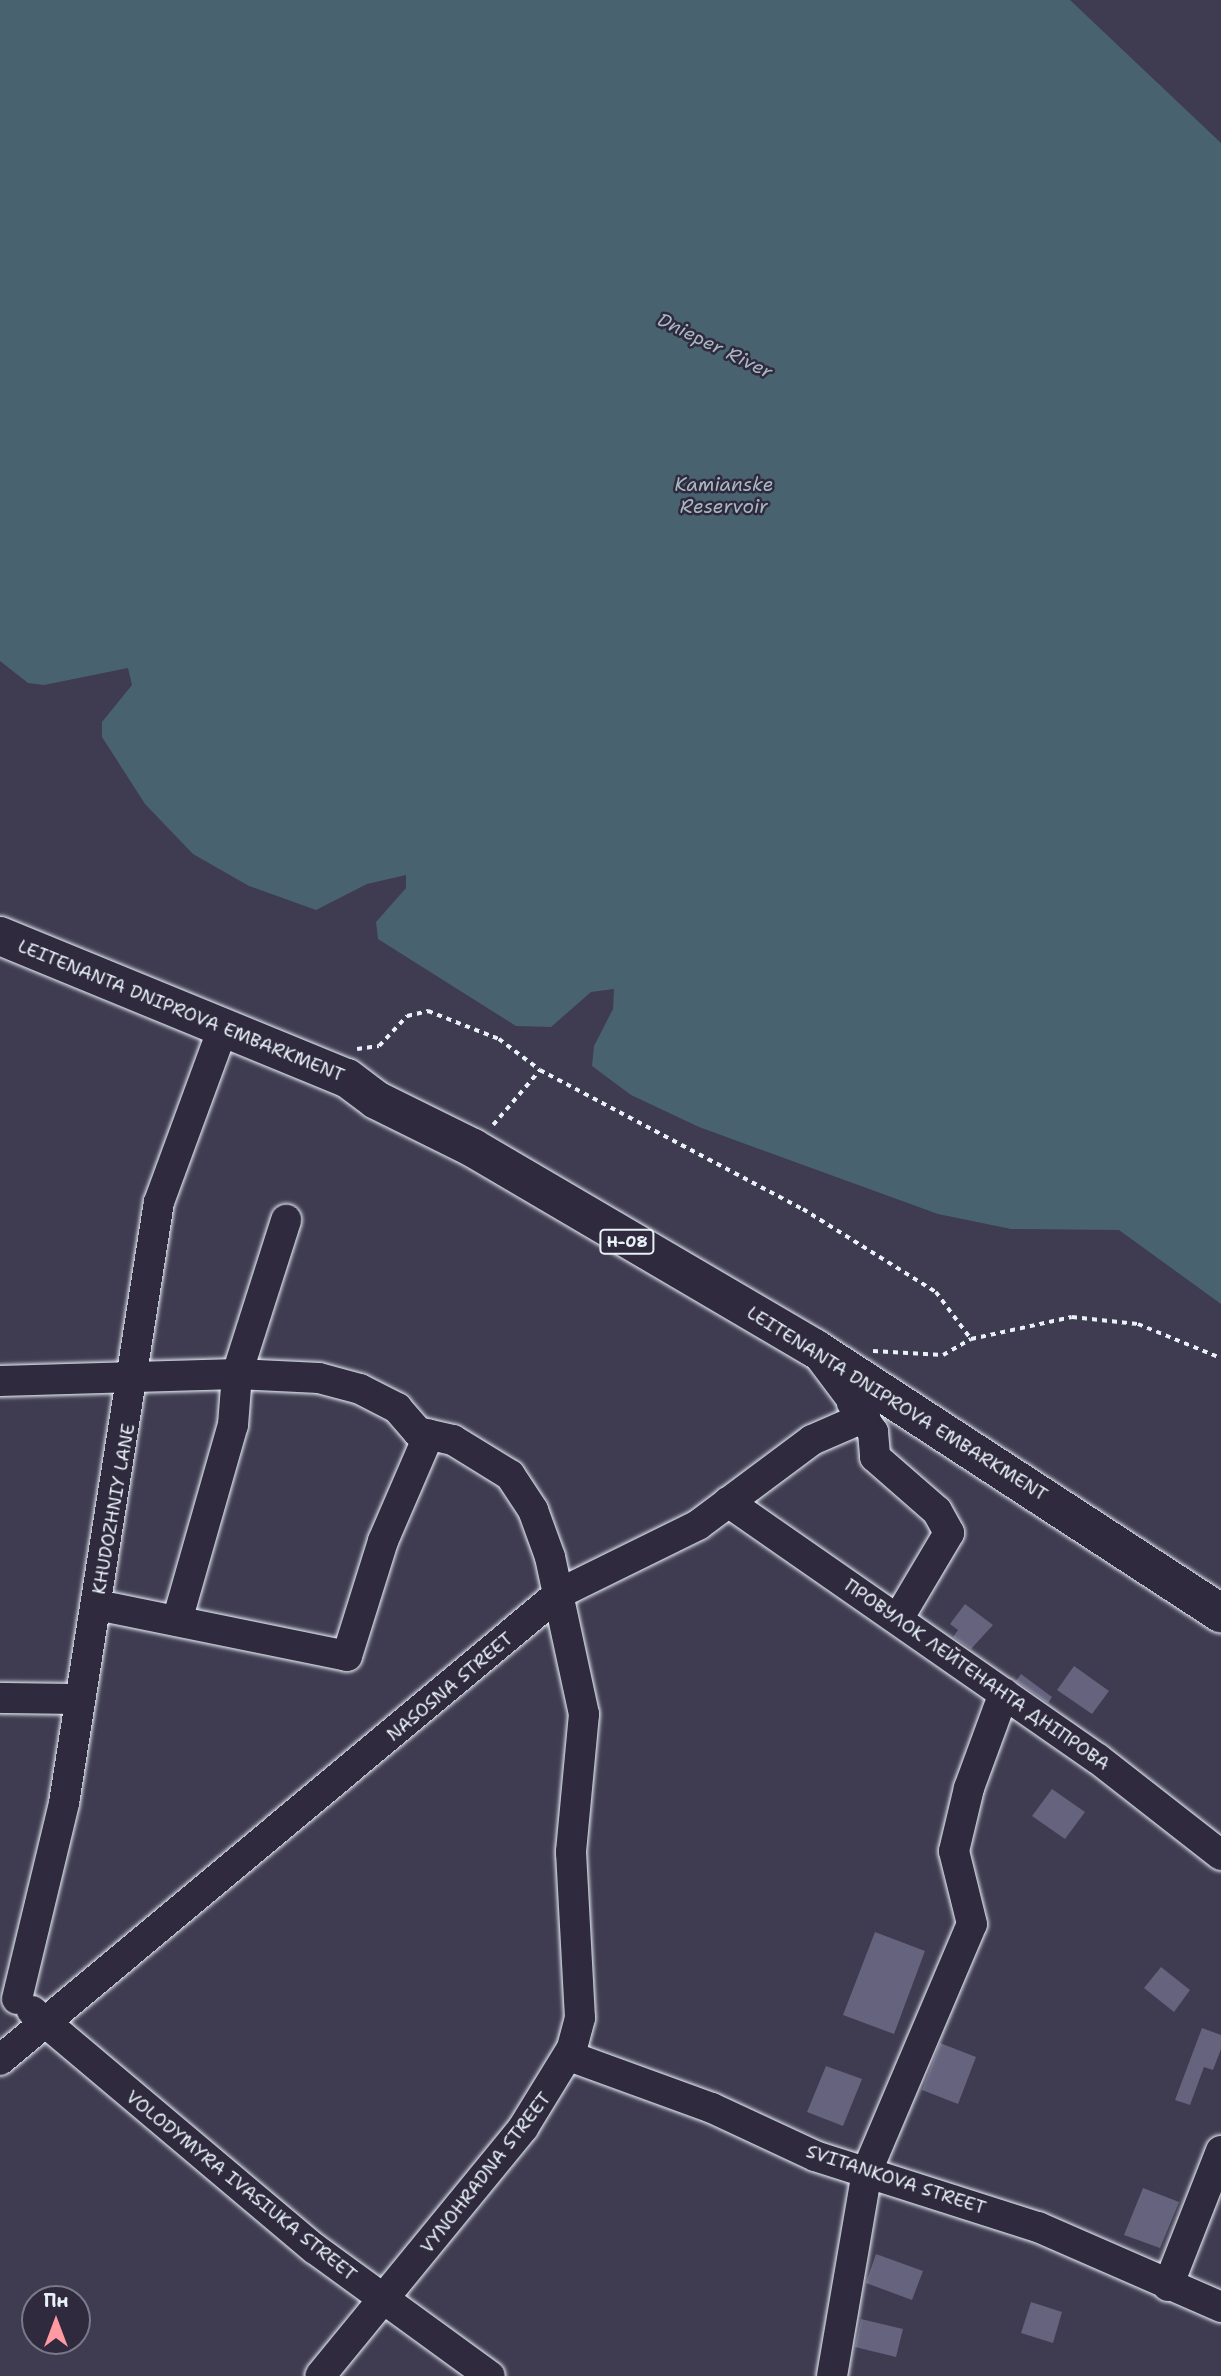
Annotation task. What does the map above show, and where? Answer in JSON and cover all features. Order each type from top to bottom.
[{"type":"main road","name":"LEITENANTA DNIPROVA EMBARKMENT","points":[[0,936],[314,1063],[473,1148],[814,1348],[1221,1613]]},
{"type":"street","name":"KHUDOZHNIY LANE","points":[[9,1992],[60,1826],[79,1699],[136,1380],[159,1202],[224,1025]]},
{"type":"street","points":[[177,1622],[233,1425],[237,1374],[286,1220]]},
{"type":"street","name":"NASOSNA STREET","points":[[0,2060],[560,1593],[588,1584],[729,1502],[812,1440],[865,1418],[814,1348]]},
{"type":"street","points":[[814,1348],[873,1432],[875,1457],[937,1511],[949,1533],[898,1619]]},
{"type":"street","name":"VYNOHRADNA STREET","points":[[0,1381],[136,1380],[237,1374],[319,1378],[360,1389],[429,1434],[453,1440],[510,1475],[533,1510],[560,1593],[584,1714],[571,1852],[580,2018],[569,2056],[523,2128],[385,2300],[320,2376]]},
{"type":"street","points":[[97,1605],[347,1656],[383,1541],[429,1434]]},
{"type":"street","name":"ПРОВУЛОК ЛЕЙТЕНАНТА ДНІПРОВА","points":[[729,1502],[1004,1693],[1221,1855]]},
{"type":"street","points":[[832,2376],[867,2171],[972,1924],[954,1851],[969,1788],[1004,1693]]},
{"type":"street","points":[[0,1698],[79,1699]]},
{"type":"street","name":"VOLODYMYRA IVASIUKA STREET","points":[[9,1992],[221,2175],[490,2376]]},
{"type":"street","name":"SVITANKOVA STREET","points":[[569,2056],[867,2171],[1038,2227],[1221,2307]]},
{"type":"street","points":[[1168,2286],[1221,2151]]},
{"type":"path","points":[[314,1063],[379,1046],[418,1010],[483,1031],[540,1070],[791,1203],[936,1292],[971,1339]]},
{"type":"path","points":[[473,1148],[540,1070]]},
{"type":"path","points":[[865,1351],[943,1355],[971,1339],[1072,1317],[1138,1324],[1221,1358]]},
{"type":"water","name":"Kamianske Reservoir","points":[[0,0],[1070,0],[1221,143],[1221,1304],[1119,1230],[1011,1229],[938,1214],[699,1127],[631,1095],[592,1066],[594,1046],[613,1009],[614,989],[591,992],[551,1027],[516,1026],[378,939],[376,922],[406,888],[406,875],[367,884],[316,910],[249,886],[193,854],[145,804],[102,737],[102,722],[132,685],[128,668],[44,685],[28,683],[0,661]]},
{"type":"building","points":[[965,1604],[993,1625],[971,1649],[953,1637],[958,1630],[950,1624]]},
{"type":"building","points":[[1074,1666],[1109,1691],[1092,1714],[1057,1690]]},
{"type":"building","points":[[1021,1674],[1052,1697],[1048,1703],[1016,1681]]},
{"type":"building","points":[[1052,1789],[1085,1812],[1065,1839],[1032,1816]]},
{"type":"building","points":[[875,1932],[925,1951],[894,2034],[843,2015]]},
{"type":"building","points":[[1161,1967],[1190,1990],[1174,2012],[1144,1988]]},
{"type":"building","points":[[1202,2028],[1221,2035],[1221,2049],[1213,2070],[1204,2067],[1190,2105],[1175,2100]]},
{"type":"building","points":[[940,2043],[976,2057],[958,2104],[922,2090]]},
{"type":"building","points":[[826,2066],[862,2079],[843,2126],[807,2112]]},
{"type":"building","points":[[1143,2188],[1179,2202],[1160,2248],[1124,2235]]},
{"type":"building","points":[[876,2254],[923,2271],[912,2300],[866,2283]]},
{"type":"building","points":[[1031,2302],[1062,2312],[1053,2343],[1021,2333]]},
{"type":"building","points":[[861,2319],[903,2329],[896,2357],[855,2347]]},
{"type":"water label","name":"Dnieper River","points":[[715,346]]}]
